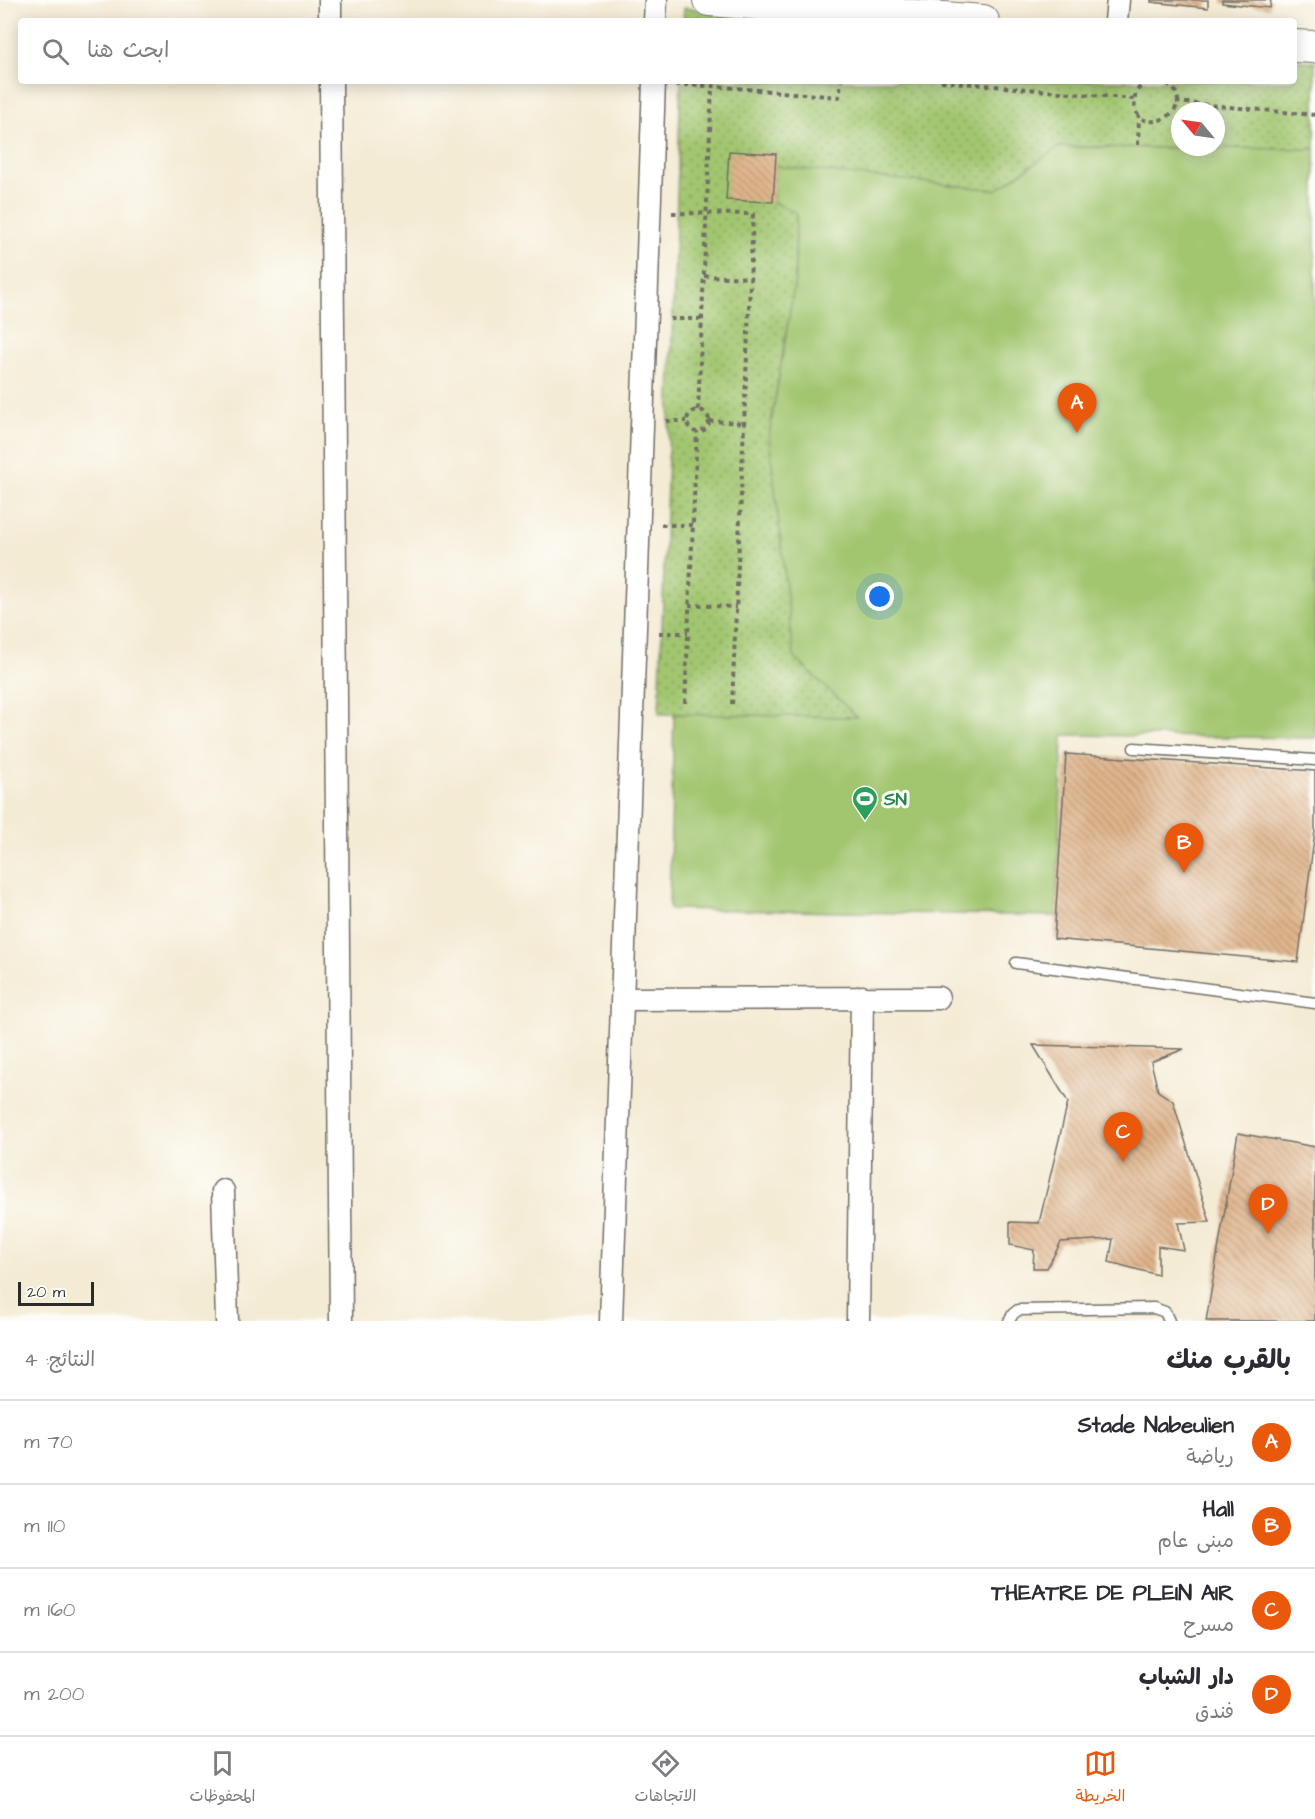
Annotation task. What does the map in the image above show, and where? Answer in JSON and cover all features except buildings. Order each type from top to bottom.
[{"type":"street","points":[[330,0],[330,18]]},
{"type":"street","points":[[655,18],[656,0]]},
{"type":"street","points":[[709,0],[944,18]]},
{"type":"street","points":[[1116,18],[1118,0]]},
{"type":"street","points":[[1297,46],[1315,47]]},
{"type":"street","points":[[331,84],[341,1321]]},
{"type":"street","points":[[611,1321],[624,999],[654,84]]},
{"type":"street","points":[[858,1321],[862,997]]},
{"type":"street","points":[[624,999],[938,998]]},
{"type":"street","points":[[223,1191],[227,1321]]},
{"type":"lane","points":[[1134,748],[1315,760]]},
{"type":"lane","points":[[1016,963],[1315,1003]]},
{"type":"lane","points":[[1009,1321],[1018,1310],[1154,1308],[1165,1312],[1169,1321]]},
{"type":"path","points":[[673,84],[839,98],[841,84]]},
{"type":"path","points":[[973,84],[1134,99]]},
{"type":"path","points":[[1144,84],[1136,91],[1134,99],[1139,114],[1146,120],[1154,122],[1162,121],[1171,113]]},
{"type":"path","points":[[1168,84],[1176,94],[1176,102]]},
{"type":"path","points":[[698,410],[712,86]]},
{"type":"path","points":[[1225,107],[1315,115]]},
{"type":"path","points":[[1138,145],[1139,114]]},
{"type":"path","points":[[649,213],[753,214],[732,705]]},
{"type":"path","points":[[704,276],[751,278]]},
{"type":"path","points":[[646,320],[702,319]]},
{"type":"path","points":[[698,410],[706,413],[709,421],[705,429],[697,432],[689,428],[686,420],[690,412],[698,410]]},
{"type":"path","points":[[709,421],[744,423]]},
{"type":"path","points":[[685,704],[697,432]]},
{"type":"path","points":[[639,526],[693,525]]},
{"type":"path","points":[[689,605],[736,607]]},
{"type":"path","points":[[636,634],[688,633]]},
{"type":"green space","points":[[684,8],[803,18],[683,18]]},
{"type":"green space","points":[[1297,60],[1315,62],[1315,149],[1225,148],[1225,102],[1171,102],[1171,148],[1059,147],[996,190],[775,167],[796,213],[795,281],[769,436],[858,717],[659,714],[681,84],[1297,84]]},
{"type":"green space","points":[[1059,147],[1171,148],[1171,156],[1225,156],[1225,148],[1315,149],[1315,738],[1063,735],[1056,916],[669,909],[674,714],[857,717],[794,657],[769,436],[795,281],[796,213],[773,202],[775,166],[996,190]]},
{"type":"place","name":"Stade Nabeulien","points":[[1077,433]]},
{"type":"place","name":"SN","points":[[865,822]]},
{"type":"place","name":"Hall","points":[[1184,873]]},
{"type":"place","name":"THEATRE DE PLEIN AIR","points":[[1123,1162]]},
{"type":"place","name":"دار الشباب","points":[[1268,1234]]}]
